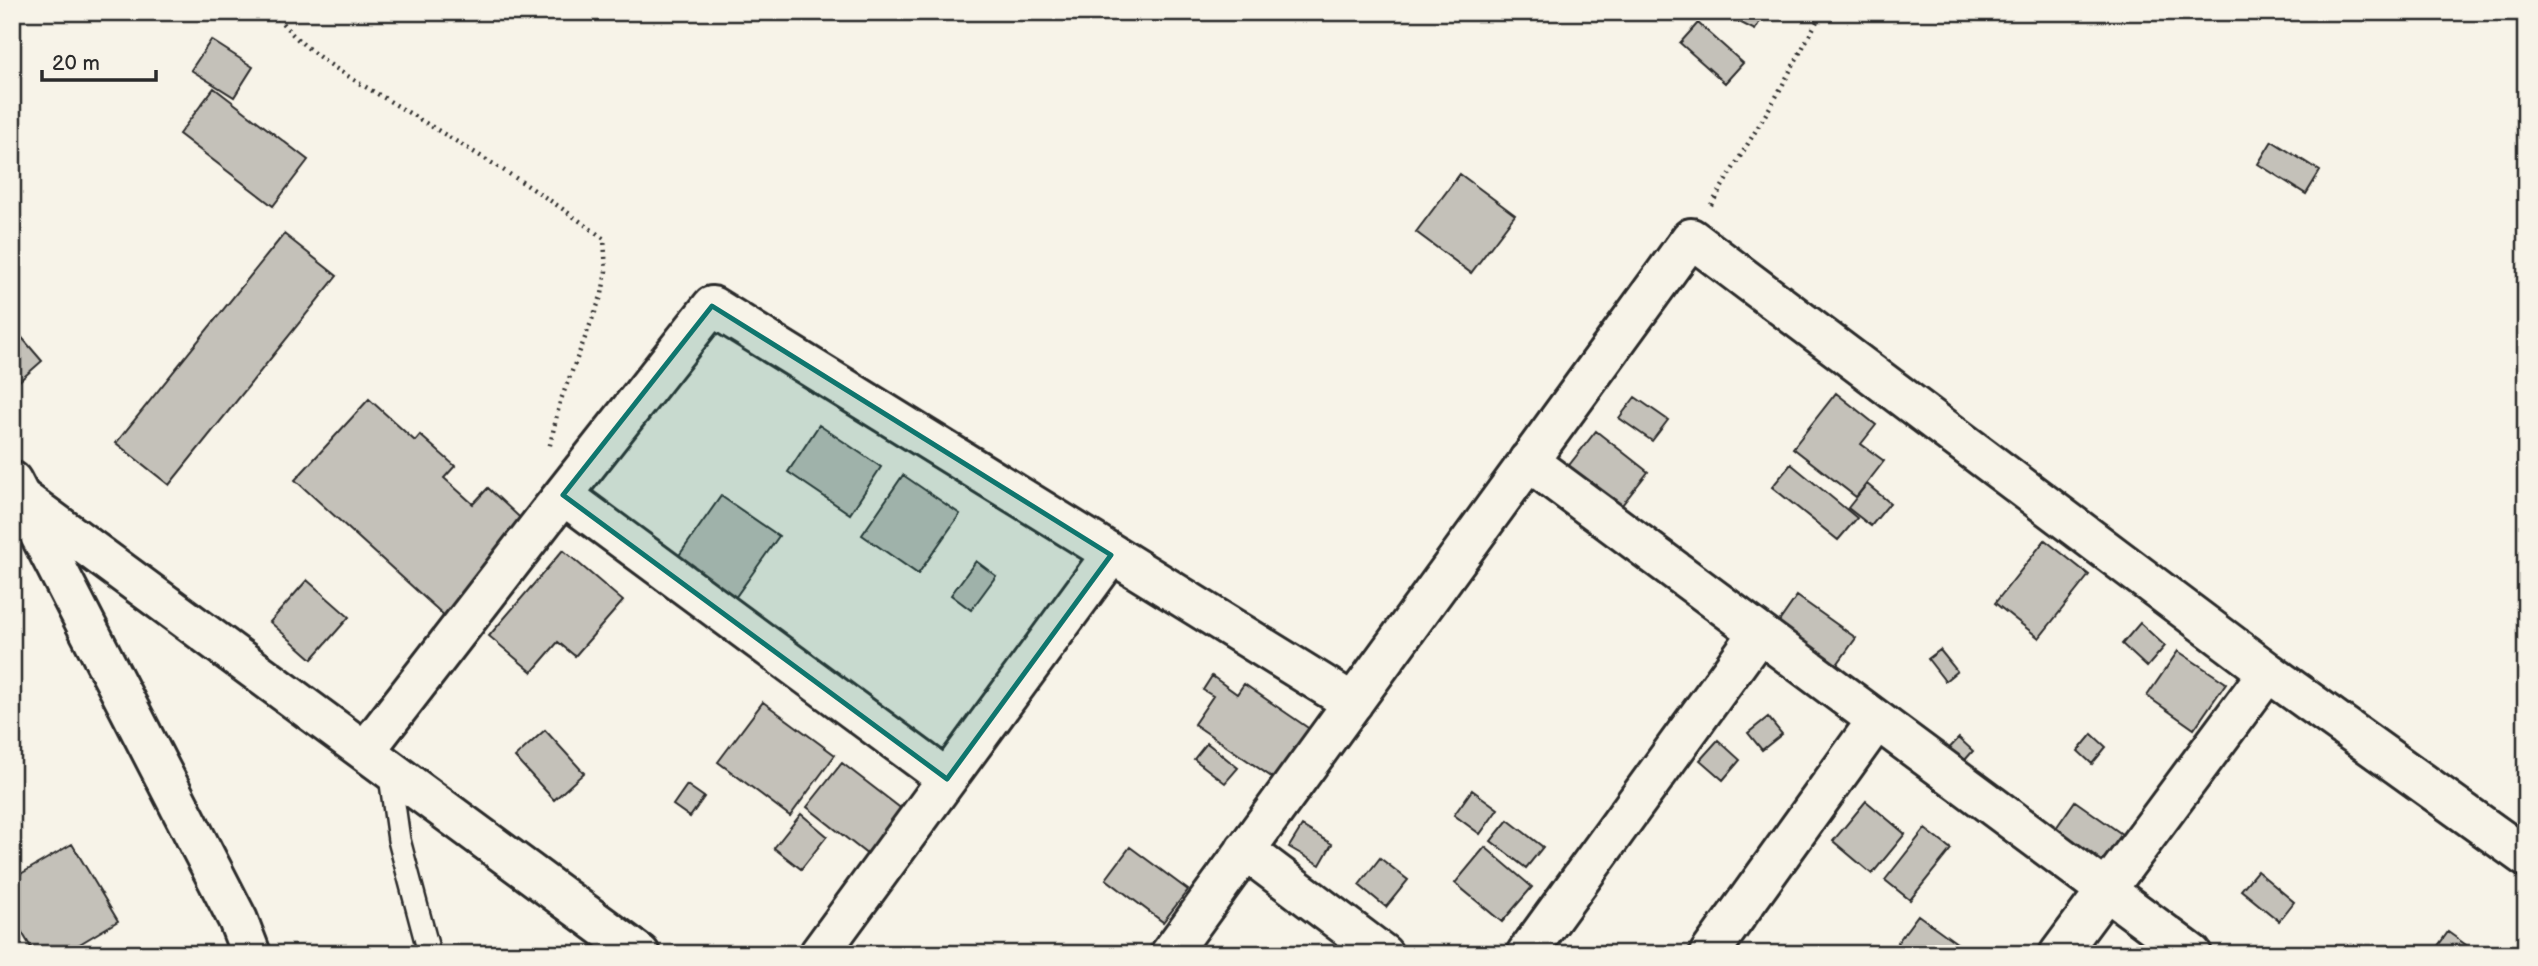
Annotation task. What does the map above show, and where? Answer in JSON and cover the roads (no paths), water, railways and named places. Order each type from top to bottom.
[{"type":"street","points":[[1170,954],[1690,238],[2268,672],[2526,857]]},
{"type":"street","points":[[377,760],[563,495],[712,306],[1353,703]]},
{"type":"street","points":[[1528,461],[2192,954]]},
{"type":"street","points":[[16,493],[640,954]]},
{"type":"street","points":[[16,493],[238,920],[251,954]]},
{"type":"street","points":[[563,495],[947,779]]},
{"type":"street","points":[[819,954],[1111,555]]},
{"type":"street","points":[[1526,954],[1759,632]]},
{"type":"street","points":[[2059,954],[2268,672]]},
{"type":"street","points":[[1709,954],[1877,720]]},
{"type":"street","points":[[1245,850],[1383,954]]},
{"type":"lane","points":[[377,760],[427,945],[427,954]]}]
